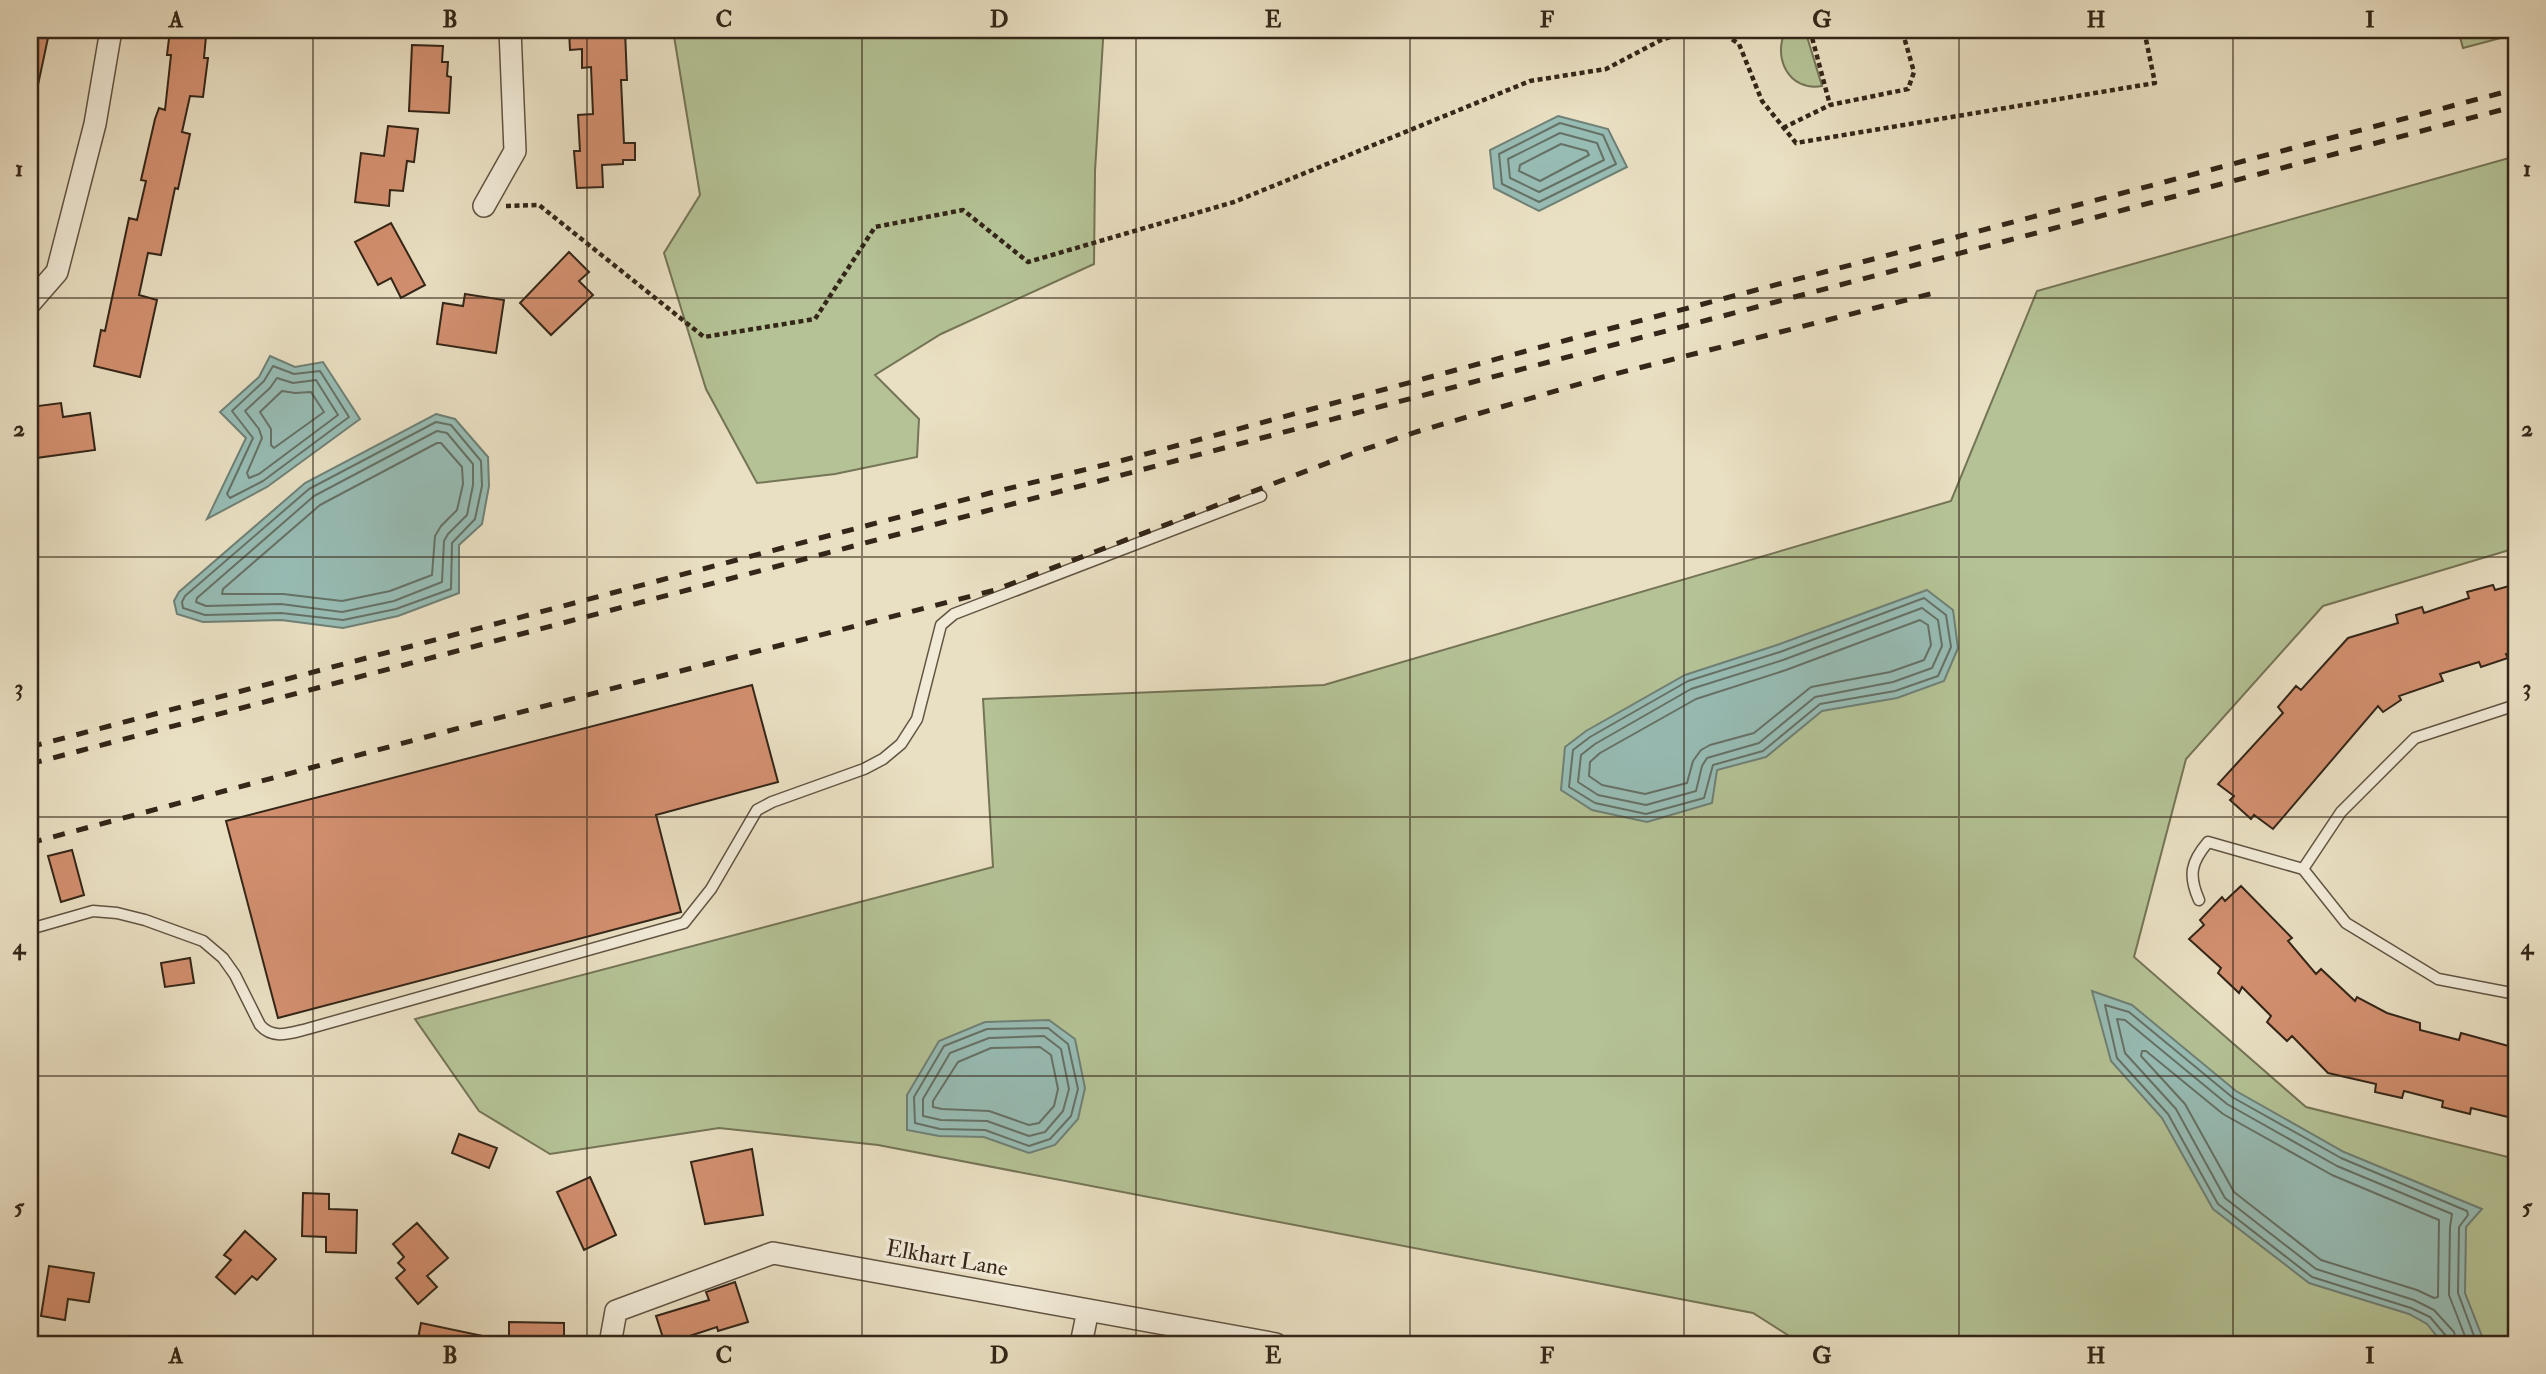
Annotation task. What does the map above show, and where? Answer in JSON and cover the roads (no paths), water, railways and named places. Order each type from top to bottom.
[{"type":"street","points":[[30,303],[57,272],[97,113],[111,30]]},
{"type":"street","points":[[484,206],[515,151],[510,30]]},
{"type":"street","name":"Elkhart Lane","points":[[610,1344],[617,1311],[773,1253],[1276,1344]]},
{"type":"street","points":[[1081,1344],[1088,1310]]},
{"type":"lane","points":[[30,929],[93,911],[117,913],[145,920],[203,941],[223,958],[260,1025],[266,1032],[275,1034],[307,1029],[684,923],[711,889],[757,810],[772,802],[864,769],[883,760],[901,744],[917,719],[941,625],[954,614],[1261,496]]},
{"type":"lane","points":[[2303,869],[2342,812],[2416,738],[2516,705]]},
{"type":"lane","points":[[2199,900],[2191,881],[2197,856],[2208,842],[2303,869],[2346,923],[2438,979],[2516,994]]},
{"type":"water","points":[[1558,116],[1608,129],[1627,167],[1539,211],[1494,188],[1490,150]]},
{"type":"water","points":[[270,356],[295,367],[323,362],[360,419],[267,487],[207,519],[246,438],[220,412],[259,377]]},
{"type":"water","points":[[436,414],[455,419],[488,457],[489,486],[482,524],[459,545],[459,593],[398,616],[343,628],[281,620],[203,622],[177,614],[174,601],[179,592],[305,483]]},
{"type":"water","points":[[1927,590],[1953,610],[1958,648],[1944,681],[1897,698],[1822,711],[1766,757],[1717,770],[1712,803],[1647,822],[1592,810],[1561,790],[1565,747],[1586,731],[1685,675],[1777,645]]},
{"type":"water","points":[[2092,991],[2132,1005],[2236,1091],[2344,1152],[2482,1209],[2466,1227],[2465,1293],[2485,1344],[2443,1344],[2427,1324],[2409,1314],[2309,1283],[2213,1209],[2162,1118],[2111,1061]]},
{"type":"water","points":[[1049,1020],[1075,1039],[1085,1088],[1078,1119],[1055,1145],[1029,1153],[984,1137],[939,1136],[907,1130],[907,1095],[939,1041],[985,1022]]},
{"type":"railway","points":[[30,747],[1120,461],[2516,89]]},
{"type":"railway","points":[[30,764],[2516,106]]},
{"type":"railway","points":[[30,843],[467,726],[995,590],[1351,454],[1416,432],[1603,377],[1934,293]]}]
